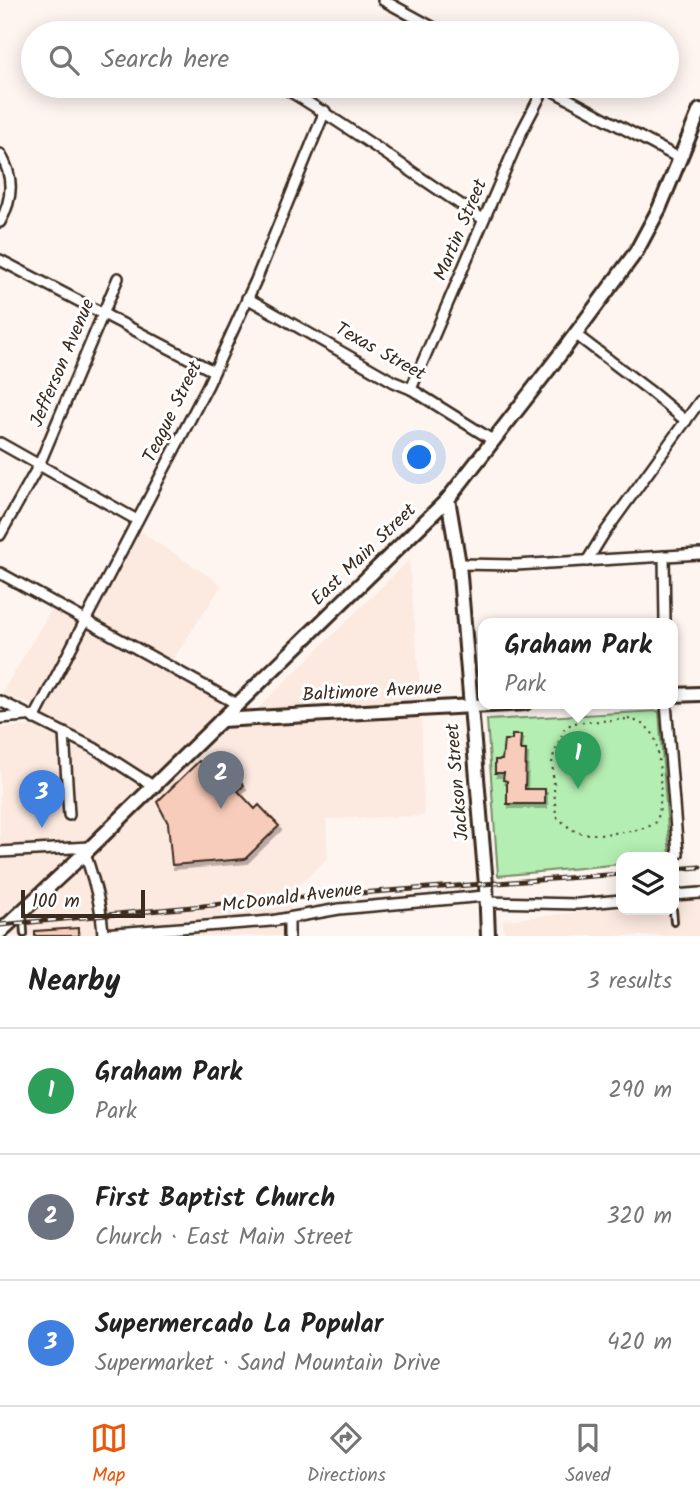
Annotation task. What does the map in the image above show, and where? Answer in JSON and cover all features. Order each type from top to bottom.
[{"type":"main road","name":"East Main Street","points":[[0,932],[88,850],[448,499],[636,252],[663,200],[700,110]]},
{"type":"main road","name":"Jackson Street","points":[[448,499],[458,564],[486,884],[488,936]]},
{"type":"main road","points":[[678,695],[700,694]]},
{"type":"main road","name":"Baltimore Avenue","points":[[221,720],[478,706]]},
{"type":"street","points":[[383,0],[421,21]]},
{"type":"street","points":[[302,98],[483,219]]},
{"type":"street","name":"Martin Street","points":[[411,388],[456,288],[483,219],[539,98]]},
{"type":"street","points":[[567,98],[679,158]]},
{"type":"street","name":"Teague Street","points":[[31,717],[86,620],[213,372],[325,111]]},
{"type":"street","points":[[0,154],[11,176],[10,197],[0,222]]},
{"type":"street","points":[[0,260],[213,372]]},
{"type":"street","name":"Jefferson Avenue","points":[[0,535],[39,466],[118,278]]},
{"type":"street","name":"Texas Street","points":[[247,298],[394,382],[411,388],[494,441]]},
{"type":"street","points":[[575,334],[686,421]]},
{"type":"street","points":[[587,561],[700,401]]},
{"type":"street","points":[[0,443],[137,520]]},
{"type":"street","points":[[458,564],[516,565],[700,554]]},
{"type":"street","points":[[664,556],[665,618]]},
{"type":"street","points":[[0,573],[237,704]]},
{"type":"street","points":[[0,701],[116,760],[153,786]]},
{"type":"street","points":[[666,709],[678,852]]},
{"type":"street","points":[[0,718],[31,717]]},
{"type":"street","points":[[64,733],[69,815]]},
{"type":"street","points":[[0,852],[51,848],[88,850],[99,899],[103,935]]},
{"type":"street","points":[[679,895],[700,893]]},
{"type":"street","name":"McDonald Avenue","points":[[103,935],[289,918],[339,909],[486,899],[578,904],[616,900]]},
{"type":"street","points":[[289,918],[289,936]]},
{"type":"lane","points":[[23,911],[24,934]]},
{"type":"lane","points":[[673,915],[674,922]]},
{"type":"path","points":[[628,719],[639,722],[654,737],[660,777],[660,810],[656,821],[650,827],[595,835],[579,833],[556,816],[552,759],[564,730],[572,723],[628,719]]},
{"type":"shaded area","points":[[130,525],[222,585],[172,661],[256,710],[409,560],[421,699],[424,816],[326,819],[328,857],[289,895],[291,936],[0,936],[0,728],[29,726],[35,707],[2,693],[59,597],[85,610]]},
{"type":"shaded area","points":[[700,900],[700,936],[504,936],[503,920],[616,909],[616,915],[679,915],[679,902]]},
{"type":"green space","points":[[659,711],[670,852],[616,852],[616,864],[498,876],[487,720]]},
{"type":"building","points":[[512,735],[521,735],[520,750],[526,750],[525,789],[545,789],[545,804],[507,804],[507,781],[503,780],[504,773],[495,773],[495,760],[502,760],[504,740],[512,740]]},
{"type":"building","points":[[215,754],[244,785],[238,791],[255,809],[259,805],[279,826],[245,859],[172,865],[168,823],[157,802],[199,761],[204,764]]},
{"type":"building","points":[[78,928],[78,936],[35,936],[35,931]]},
{"type":"railway","points":[[679,869],[700,867]]},
{"type":"railway","points":[[0,925],[277,899],[616,874]]},
{"type":"place","name":"Graham Park","points":[[578,789]]},
{"type":"place","name":"First Baptist Church","points":[[221,809]]},
{"type":"place","name":"Supermercado La Popular","points":[[42,828]]}]
